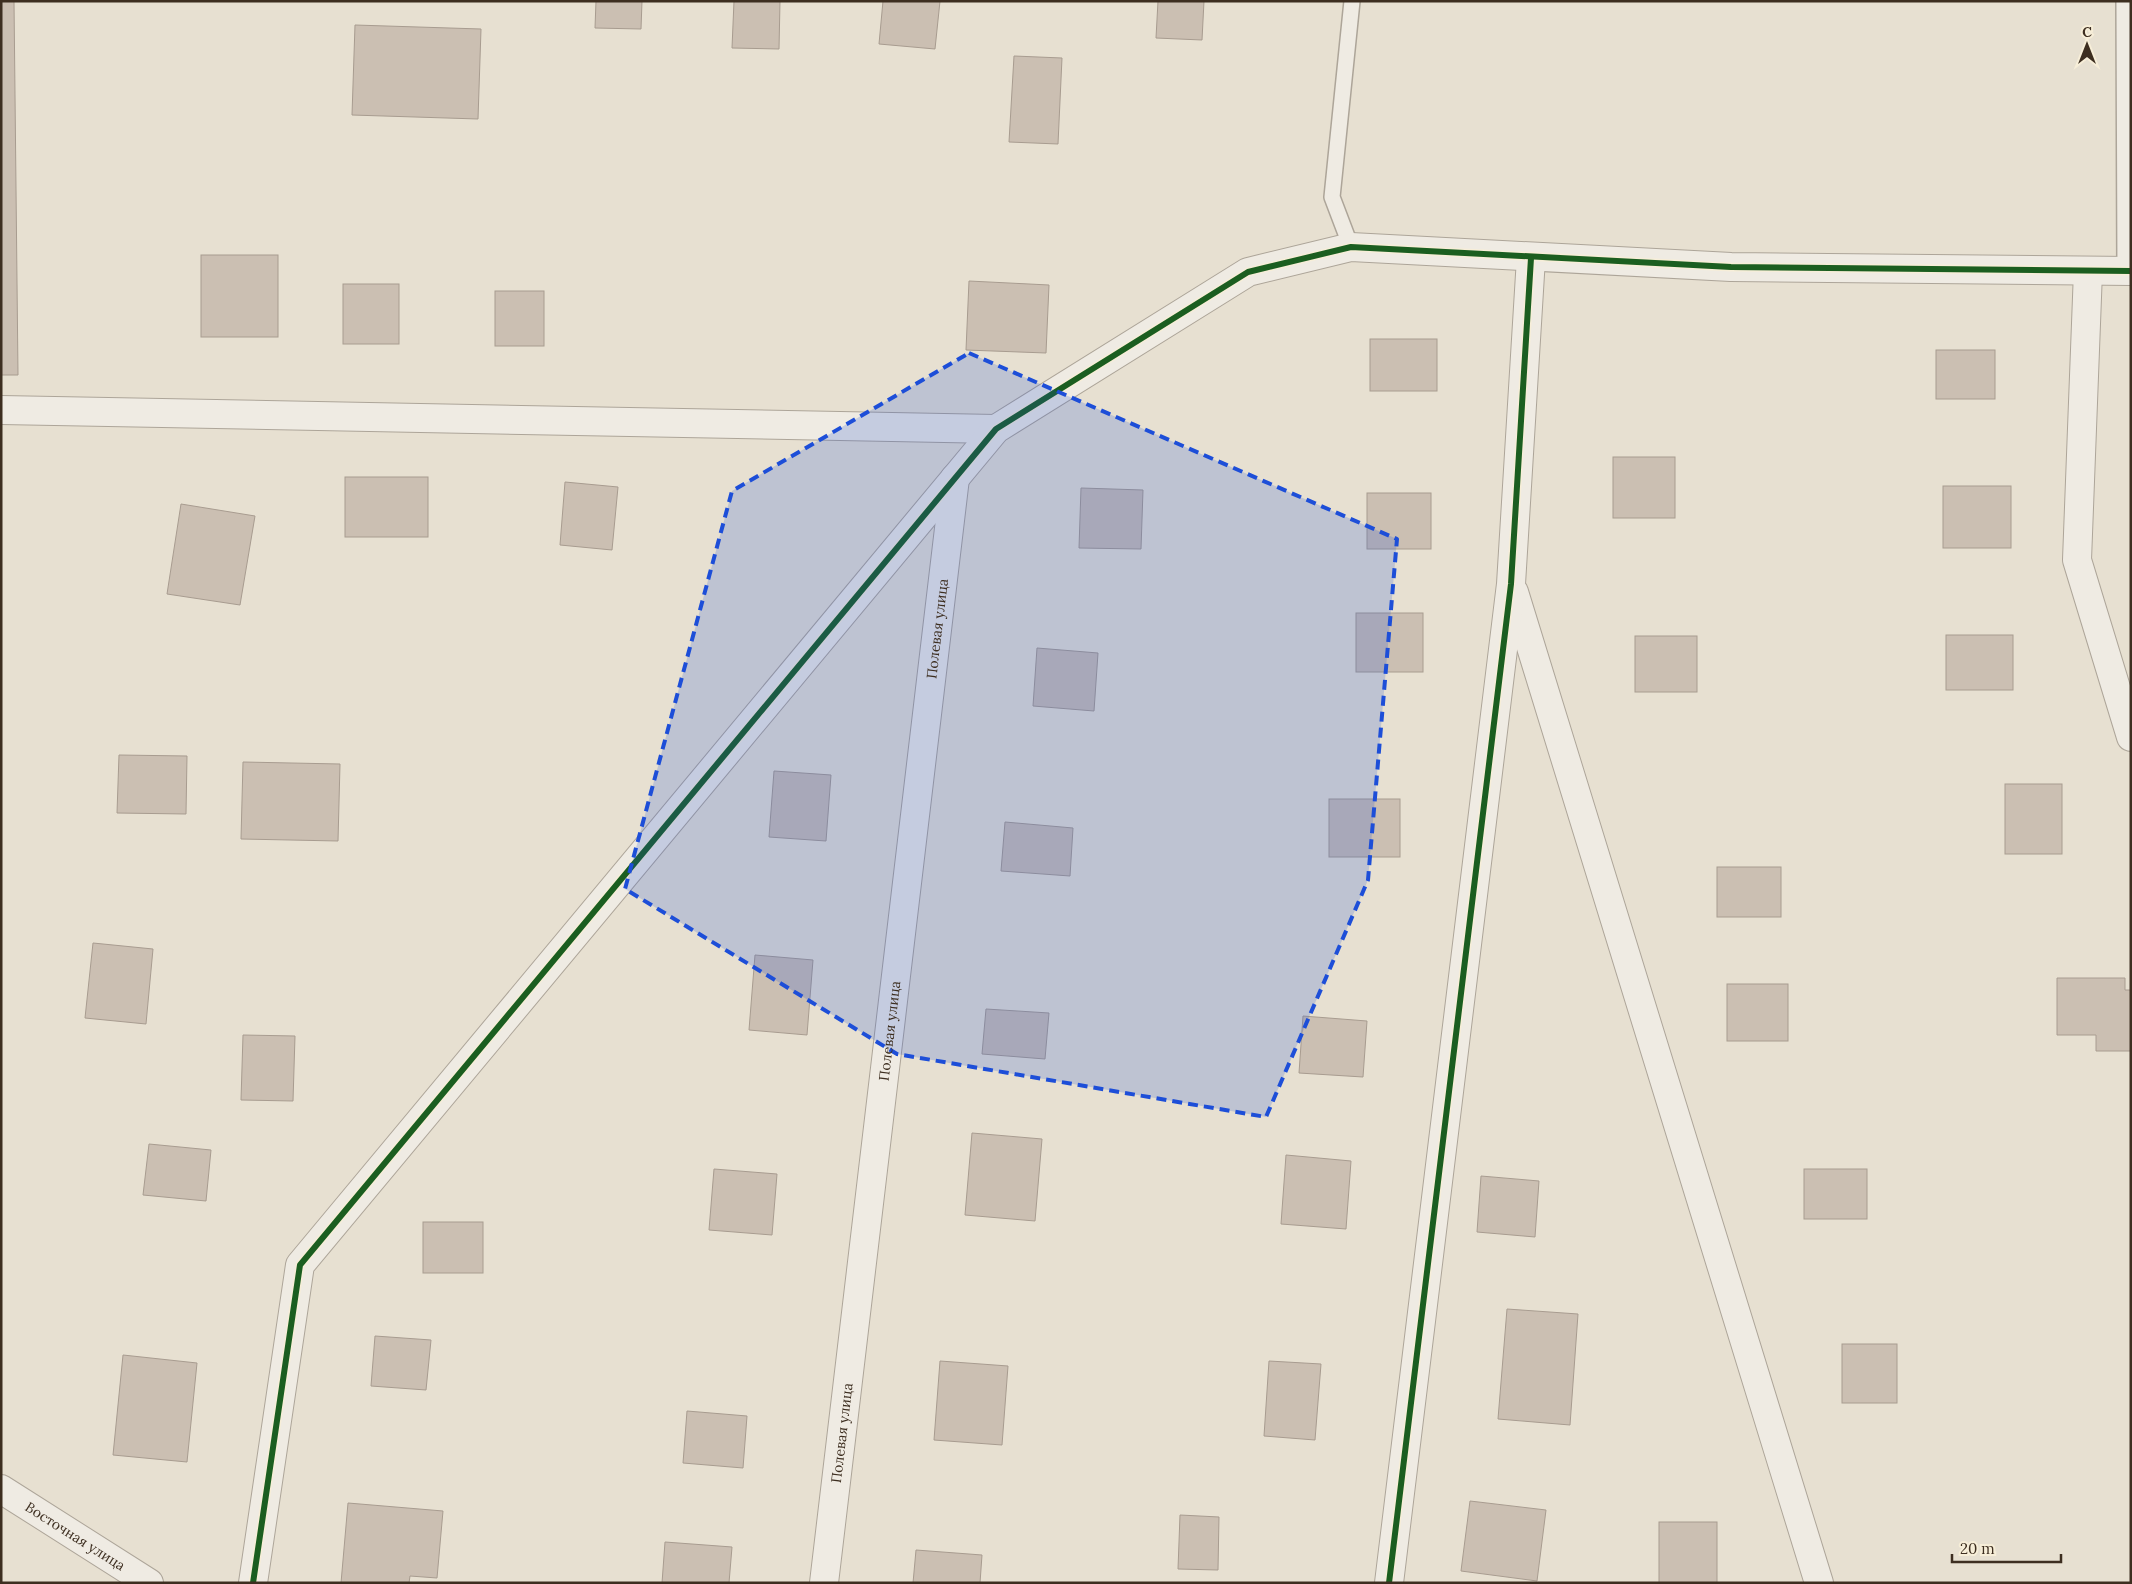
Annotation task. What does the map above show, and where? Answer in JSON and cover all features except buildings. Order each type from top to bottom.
[{"type":"street","points":[[252,1583],[300,1265],[996,429],[1248,272],[1351,247],[1531,258],[1731,267],[2128,271]]},
{"type":"street","points":[[1389,1583],[1511,584],[1531,258]]},
{"type":"street","points":[[2088,271],[2076,560],[2131,738]]},
{"type":"street","points":[[1,410],[996,429]]},
{"type":"street","name":"Полевая улица","points":[[824,1583],[955,478]]},
{"type":"street","points":[[1511,584],[1819,1583]]},
{"type":"street","name":"Восточная улица","points":[[1,1489],[149,1583]]},
{"type":"lane","points":[[1351,247],[1332,197],[1352,1]]},
{"type":"lane","points":[[2124,1],[2128,271]]},
{"type":"highlighted area","points":[[969,353],[1397,539],[1368,880],[1266,1117],[897,1054],[625,889],[732,491]]},
{"type":"cycle path","points":[[253,1583],[300,1265],[996,429],[1248,272],[1351,247],[1731,267],[2131,271]]},
{"type":"cycle path","points":[[1389,1583],[1511,584],[1531,258]]}]
